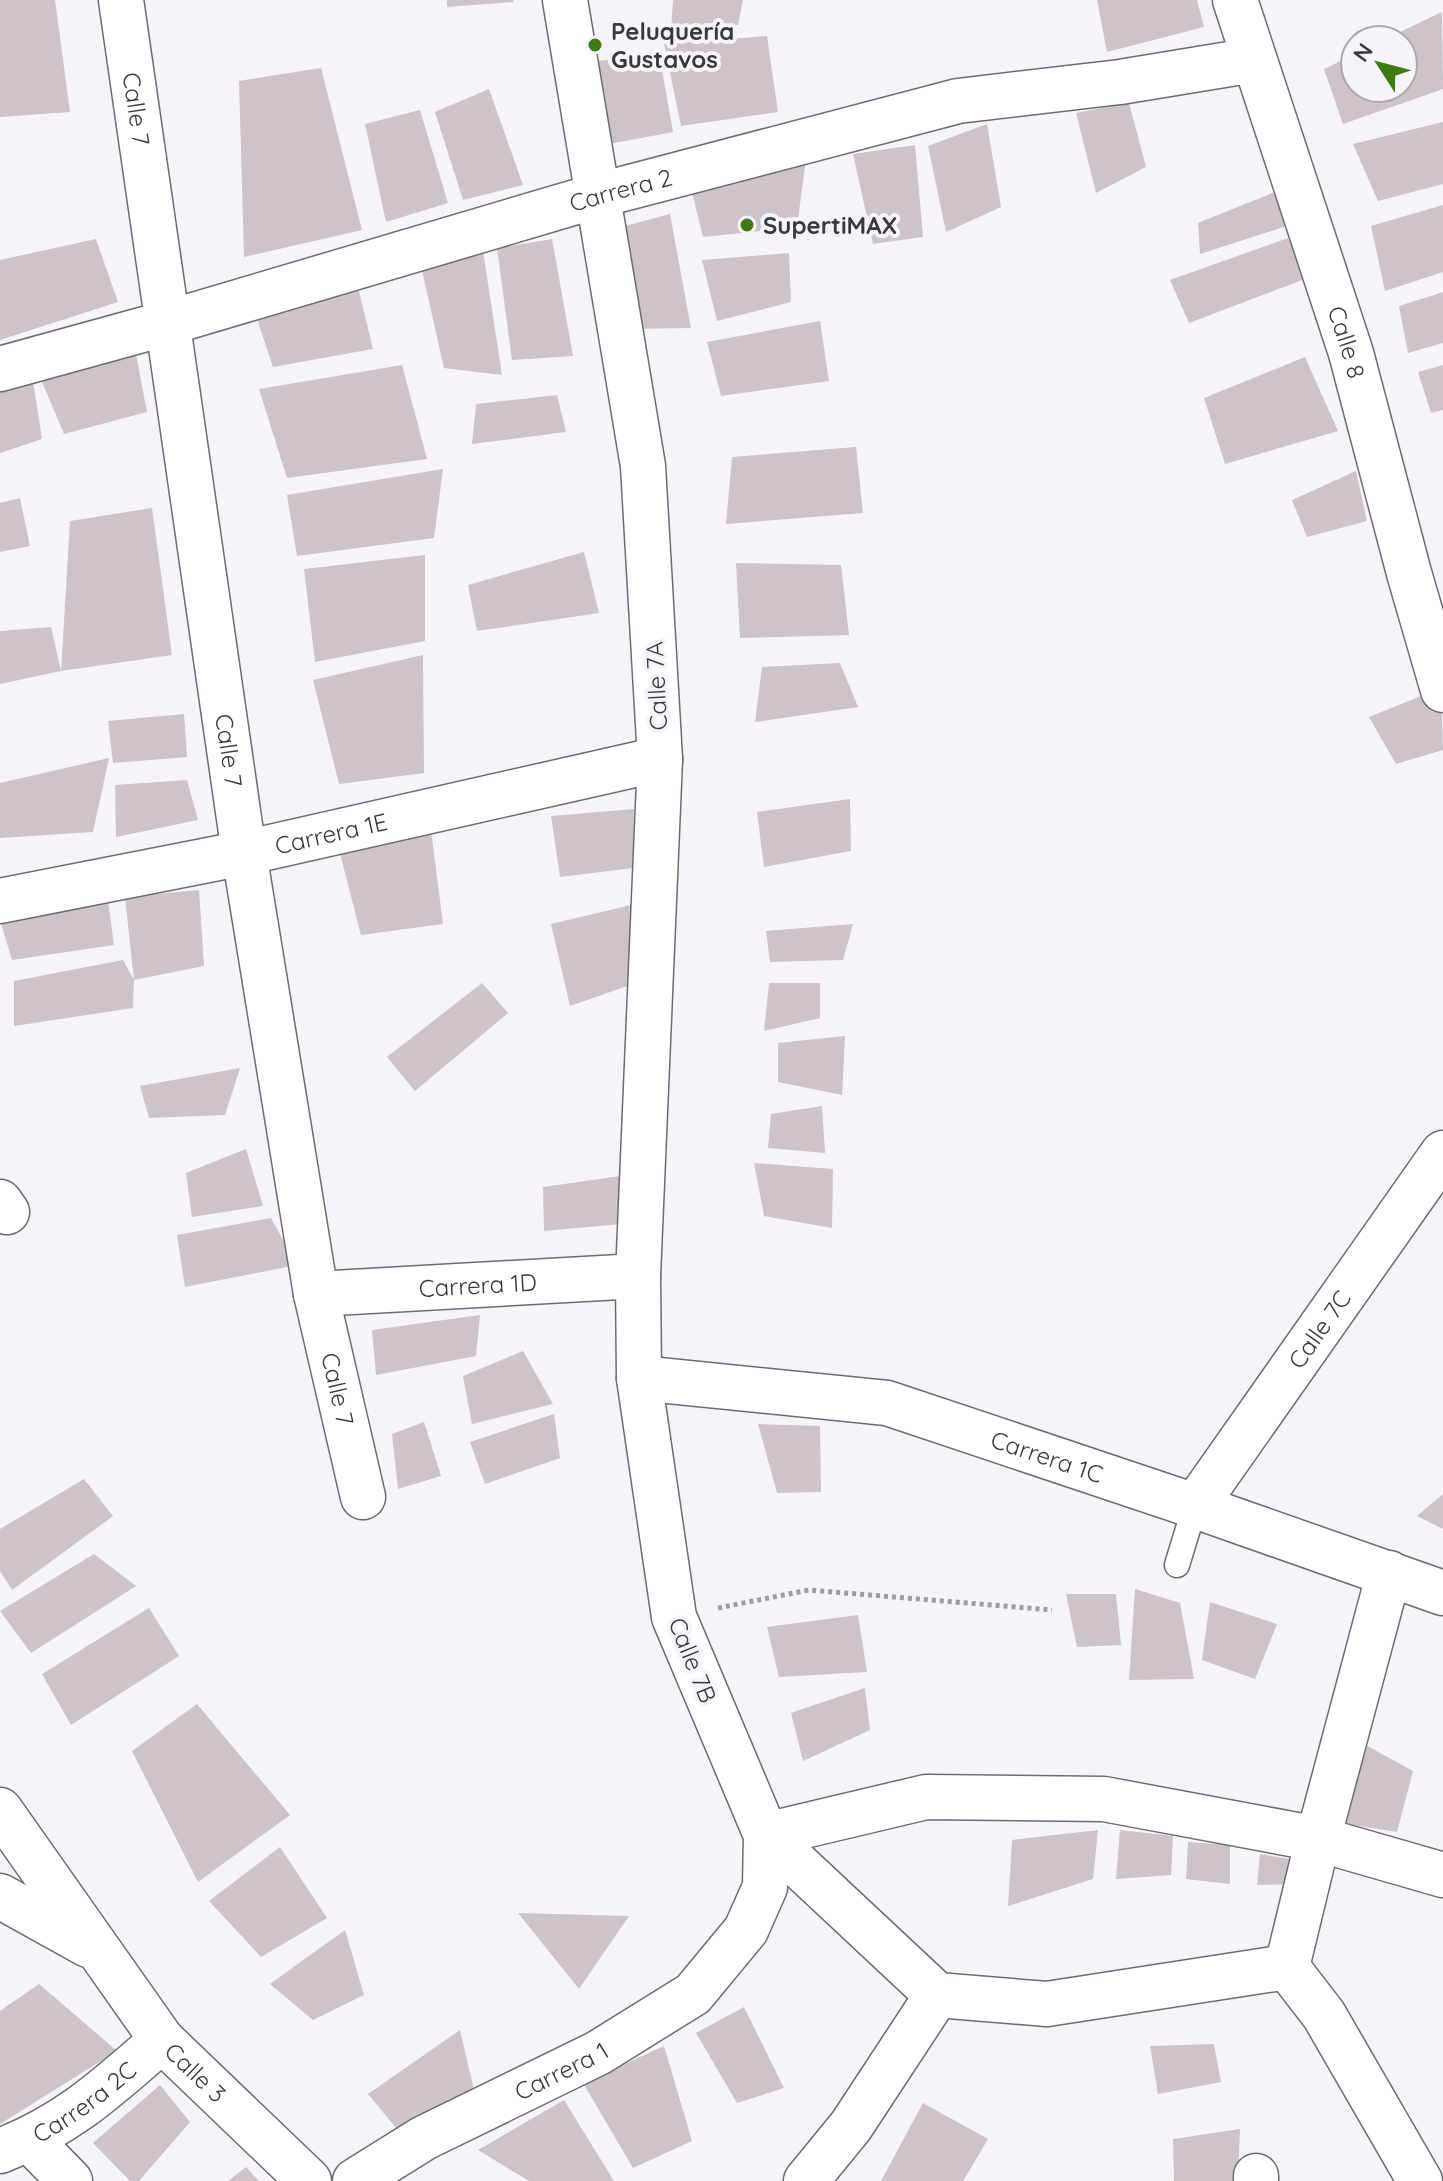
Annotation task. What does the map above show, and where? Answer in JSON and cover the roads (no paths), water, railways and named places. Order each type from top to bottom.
[{"type":"street","name":"Calle 7","points":[[121,0],[244,853],[316,1294],[363,1497]]},
{"type":"street","name":"Calle 7A","points":[[565,0],[643,466],[660,759],[638,1276],[639,1378]]},
{"type":"street","name":"Calle 8","points":[[1235,0],[1351,353],[1426,568],[1443,690]]},
{"type":"street","name":"Carrera 2","points":[[0,369],[596,196],[958,101],[1120,82],[1254,60]]},
{"type":"street","name":"Carrera 1E","points":[[0,901],[244,853],[660,759]]},
{"type":"street","name":"Calle 7C","points":[[1195,1506],[1443,1153]]},
{"type":"street","name":"Carrera 1D","points":[[316,1294],[638,1276]]},
{"type":"street","name":"Carrera 1C","points":[[639,1378],[887,1403],[1443,1593]]},
{"type":"street","name":"Calle 7B","points":[[639,1378],[674,1617],[766,1835],[765,1887],[746,1930]]},
{"type":"street","points":[[1287,1967],[1389,1573]]},
{"type":"street","points":[[766,1835],[926,1797],[1104,1799],[1318,1839],[1443,1875]]},
{"type":"street","name":"Calle 3","points":[[0,1810],[162,2040],[309,2181]]},
{"type":"street","points":[[766,1835],[937,1995],[1047,2004],[1287,1967]]},
{"type":"street","name":"Calle 3","points":[[0,1896],[97,1950]]},
{"type":"street","name":"Carrera 1","points":[[355,2181],[424,2138],[598,2053],[693,1994],[746,1930]]},
{"type":"street","points":[[1287,1967],[1324,2015],[1420,2181]]},
{"type":"street","points":[[806,2181],[851,2126],[937,1995]]},
{"type":"street","name":"Carrera 2C","points":[[15,2145],[86,2106],[162,2040]]},
{"type":"street","points":[[15,2145],[70,2181]]},
{"type":"lane","points":[[1177,1565],[1195,1506]]},
{"type":"place","name":"Peluquería Gustavos","points":[[595,45]]},
{"type":"place","name":"SupertiMAX","points":[[747,225]]}]
